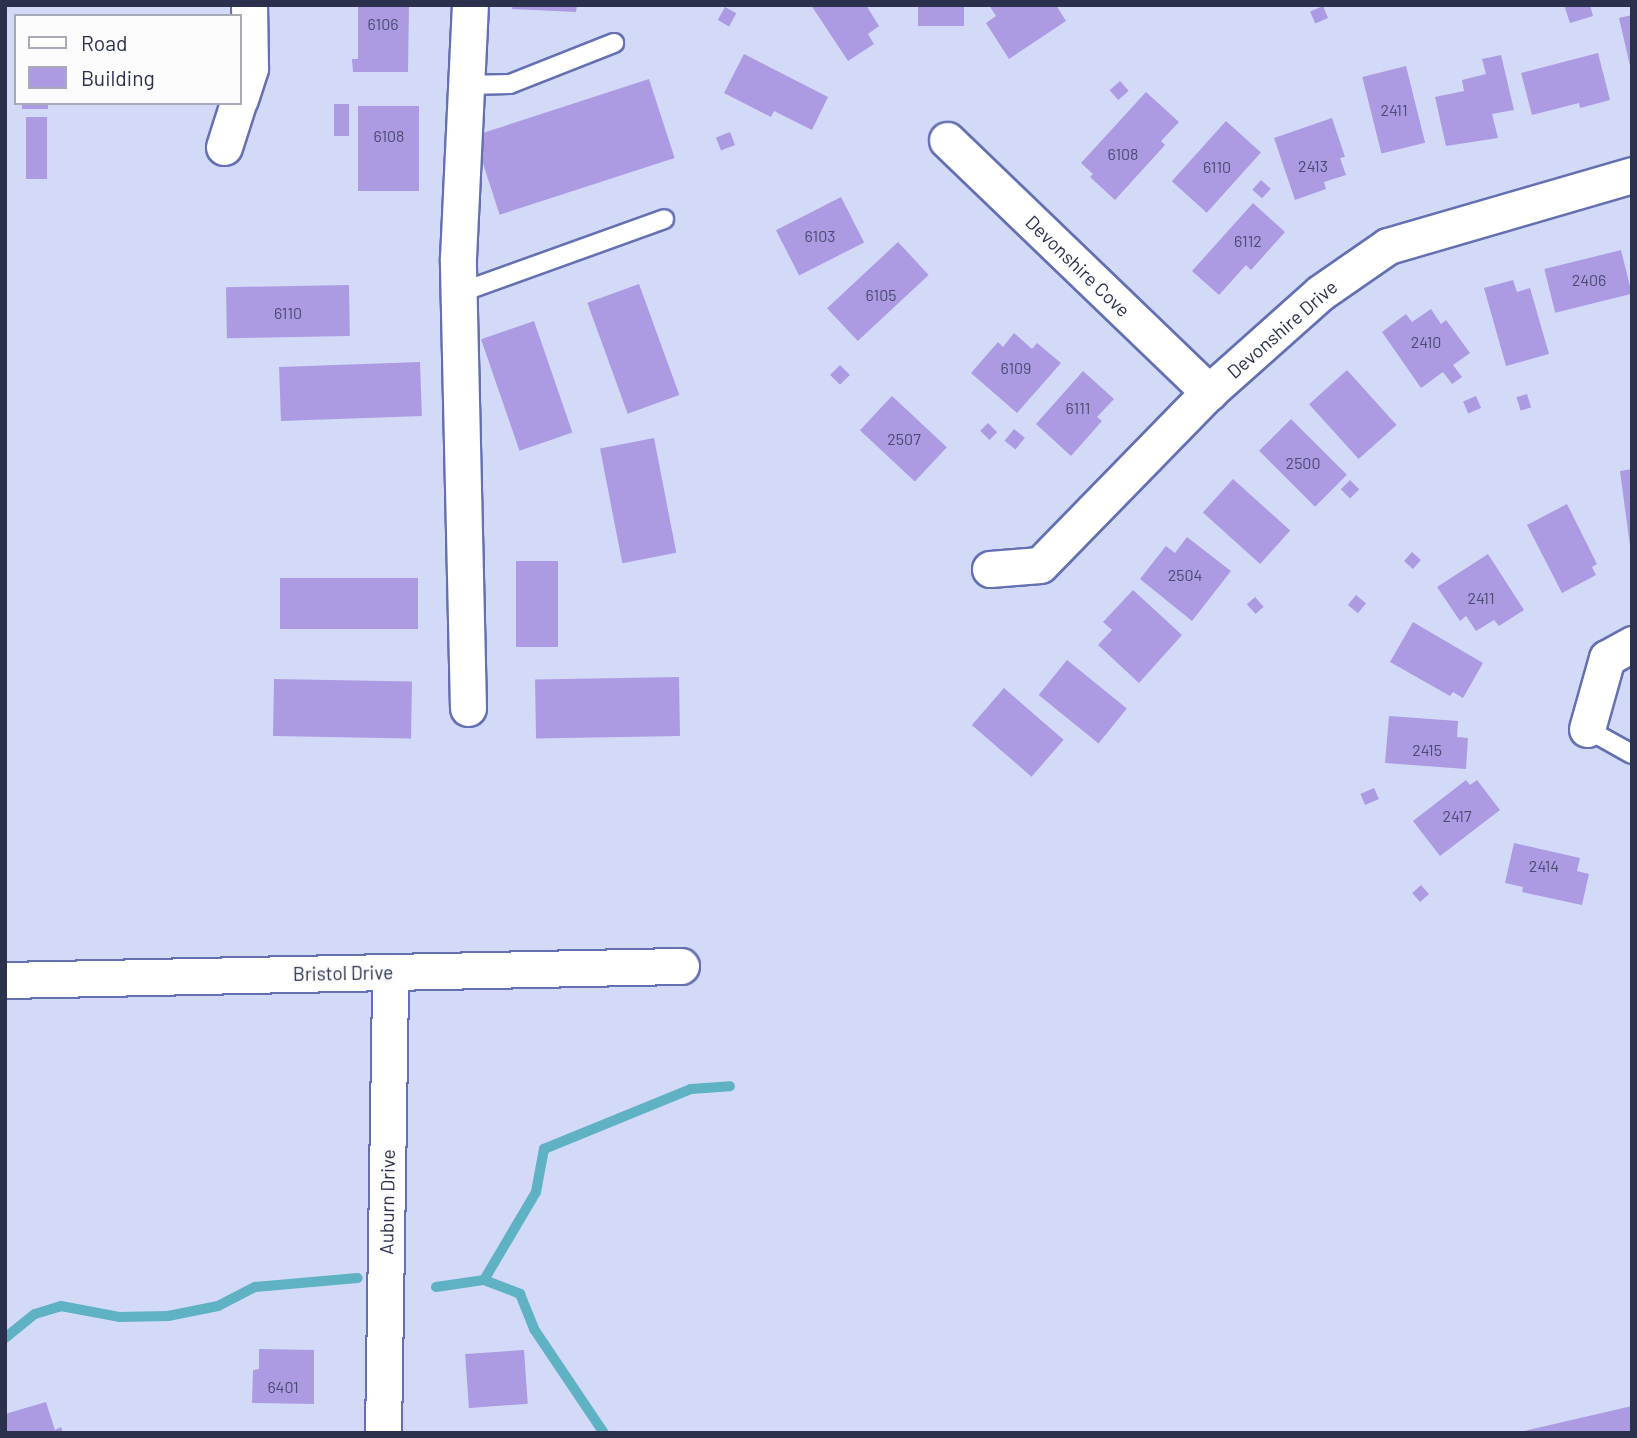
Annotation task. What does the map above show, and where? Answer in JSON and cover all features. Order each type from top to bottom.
[{"type":"street","points":[[242,92],[250,68],[249,5]]},
{"type":"street","points":[[468,708],[460,293],[470,5]]},
{"type":"street","points":[[224,147],[238,105]]},
{"type":"street","name":"Devonshire Cove","points":[[947,140],[1209,392]]},
{"type":"street","name":"Devonshire Drive","points":[[990,569],[1040,565],[1209,392],[1320,293],[1388,246],[1632,175]]},
{"type":"street","points":[[1587,729],[1607,658],[1632,644]]},
{"type":"street","name":"Bristol Drive","points":[[5,980],[681,966]]},
{"type":"street","name":"Auburn Drive","points":[[383,1433],[390,972]]},
{"type":"lane","points":[[466,85],[510,84],[614,43]]},
{"type":"lane","points":[[460,293],[664,219]]},
{"type":"lane","points":[[1587,729],[1632,754]]},
{"type":"building","points":[[358,5],[409,5],[408,72],[353,72],[352,59],[358,59]]},
{"type":"building","points":[[513,5],[577,5],[576,12],[512,9]]},
{"type":"building","points":[[811,5],[866,5],[879,26],[868,34],[874,44],[848,61]]},
{"type":"building","points":[[918,5],[964,5],[964,26],[918,26]]},
{"type":"building","points":[[989,5],[1056,5],[1066,21],[1009,59],[986,23],[996,16]]},
{"type":"building","points":[[1564,5],[1590,5],[1593,16],[1570,23]]},
{"type":"building","points":[[1323,6],[1328,18],[1315,23],[1310,11]]},
{"type":"building","points":[[725,7],[736,13],[729,26],[718,20]]},
{"type":"building","points":[[1632,15],[1632,70],[1631,70],[1619,18]]},
{"type":"building","points":[[1598,53],[1610,100],[1580,108],[1579,103],[1532,115],[1521,73]]},
{"type":"building","points":[[744,54],[828,97],[812,130],[774,111],[771,117],[724,93]]},
{"type":"building","points":[[1501,55],[1514,110],[1492,114],[1498,138],[1446,146],[1435,97],[1464,91],[1462,80],[1486,74],[1482,59]]},
{"type":"building","points":[[1406,66],[1425,143],[1381,154],[1362,77]]},
{"type":"building","points":[[649,79],[675,158],[500,215],[474,136]]},
{"type":"building","points":[[1120,81],[1129,91],[1118,100],[1110,90]]},
{"type":"building","points":[[1146,92],[1179,122],[1161,141],[1165,145],[1115,200],[1090,177],[1093,174],[1081,163]]},
{"type":"building","points":[[334,104],[349,104],[349,136],[334,136]]},
{"type":"building","points":[[22,105],[48,105],[48,109],[22,109]]},
{"type":"building","points":[[358,106],[419,106],[419,191],[358,191]]},
{"type":"building","points":[[26,117],[47,117],[47,179],[26,179]]},
{"type":"building","points":[[1332,118],[1345,157],[1340,158],[1346,175],[1324,182],[1326,189],[1295,200],[1274,138]]},
{"type":"building","points":[[1226,121],[1261,152],[1207,213],[1172,181]]},
{"type":"building","points":[[730,132],[735,145],[721,150],[716,137]]},
{"type":"building","points":[[1261,180],[1271,189],[1262,198],[1252,190]]},
{"type":"building","points":[[841,197],[864,242],[799,276],[776,230]]},
{"type":"building","points":[[1253,203],[1285,232],[1251,270],[1246,265],[1219,295],[1192,271]]},
{"type":"building","points":[[898,242],[929,275],[858,341],[827,308]]},
{"type":"building","points":[[1621,250],[1632,294],[1555,313],[1544,269]]},
{"type":"building","points":[[1513,280],[1517,292],[1530,288],[1549,354],[1506,366],[1484,288]]},
{"type":"building","points":[[639,284],[679,395],[628,414],[587,303]]},
{"type":"building","points":[[349,285],[350,336],[227,338],[226,287]]},
{"type":"building","points":[[1431,309],[1441,324],[1446,320],[1470,353],[1453,365],[1462,377],[1452,384],[1443,372],[1421,388],[1382,332],[1406,314],[1412,322]]},
{"type":"building","points":[[534,321],[572,433],[519,451],[481,339]]},
{"type":"building","points":[[1014,333],[1032,349],[1037,343],[1061,363],[1017,413],[971,373],[998,342],[1003,347]]},
{"type":"building","points":[[420,362],[422,416],[281,421],[279,367]]},
{"type":"building","points":[[840,365],[850,375],[840,385],[830,375]]},
{"type":"building","points":[[1347,370],[1397,425],[1359,459],[1309,404]]},
{"type":"building","points":[[1083,371],[1114,399],[1097,417],[1102,421],[1071,456],[1036,424]]},
{"type":"building","points":[[1527,394],[1531,407],[1521,411],[1516,397]]},
{"type":"building","points":[[892,396],[947,447],[915,482],[860,430]]},
{"type":"building","points":[[1476,396],[1481,408],[1468,413],[1463,401]]},
{"type":"building","points":[[1291,419],[1347,475],[1315,507],[1259,451]]},
{"type":"building","points":[[988,423],[997,432],[989,440],[980,431]]},
{"type":"building","points":[[1014,429],[1025,438],[1015,449],[1005,441]]},
{"type":"building","points":[[654,438],[676,553],[622,563],[600,448]]},
{"type":"building","points":[[1632,469],[1632,546],[1630,546],[1620,471]]},
{"type":"building","points":[[1233,479],[1290,531],[1260,564],[1203,512]]},
{"type":"building","points":[[1350,480],[1359,489],[1350,498],[1341,489]]},
{"type":"building","points":[[1567,504],[1597,564],[1592,567],[1596,575],[1562,593],[1527,525]]},
{"type":"building","points":[[1187,537],[1231,571],[1192,621],[1140,579],[1166,546],[1175,553]]},
{"type":"building","points":[[1412,552],[1421,560],[1413,569],[1404,561]]},
{"type":"building","points":[[1488,554],[1524,610],[1499,626],[1494,620],[1476,631],[1466,616],[1460,621],[1437,587]]},
{"type":"building","points":[[516,561],[558,561],[558,647],[516,647]]},
{"type":"building","points":[[280,578],[418,578],[418,629],[280,629]]},
{"type":"building","points":[[1133,590],[1182,635],[1139,683],[1098,645],[1112,630],[1103,622]]},
{"type":"building","points":[[1356,595],[1366,603],[1358,613],[1348,605]]},
{"type":"building","points":[[1255,597],[1264,607],[1256,614],[1247,604]]},
{"type":"building","points":[[1413,622],[1483,663],[1463,698],[1453,692],[1450,696],[1390,662]]},
{"type":"building","points":[[1067,660],[1127,708],[1099,743],[1039,695]]},
{"type":"building","points":[[679,677],[680,736],[536,739],[535,680]]},
{"type":"building","points":[[274,679],[412,681],[411,738],[273,736]]},
{"type":"building","points":[[1004,688],[1064,740],[1031,777],[972,725]]},
{"type":"building","points":[[1389,716],[1458,721],[1457,737],[1468,738],[1466,769],[1385,763]]},
{"type":"building","points":[[1466,780],[1470,785],[1477,780],[1500,810],[1440,856],[1413,821]]},
{"type":"building","points":[[1374,788],[1379,799],[1365,805],[1360,794]]},
{"type":"building","points":[[1514,843],[1580,858],[1577,871],[1589,874],[1582,905],[1522,892],[1523,887],[1505,883]]},
{"type":"building","points":[[1421,885],[1429,894],[1420,902],[1412,893]]},
{"type":"building","points":[[259,1349],[314,1350],[314,1404],[252,1403],[253,1370],[259,1369]]},
{"type":"building","points":[[524,1350],[528,1404],[469,1408],[465,1354]]},
{"type":"building","points":[[46,1402],[55,1430],[61,1427],[63,1433],[5,1433],[5,1414]]},
{"type":"building","points":[[1632,1406],[1632,1433],[1520,1433],[1520,1432]]},
{"type":"waterway","points":[[436,1287],[484,1280],[536,1192],[544,1149],[691,1089],[730,1086]]},
{"type":"waterway","points":[[5,1338],[35,1314],[61,1306],[119,1317],[168,1316],[218,1306],[255,1287],[358,1278]]},
{"type":"waterway","points":[[484,1280],[520,1294],[534,1329],[604,1433]]}]
